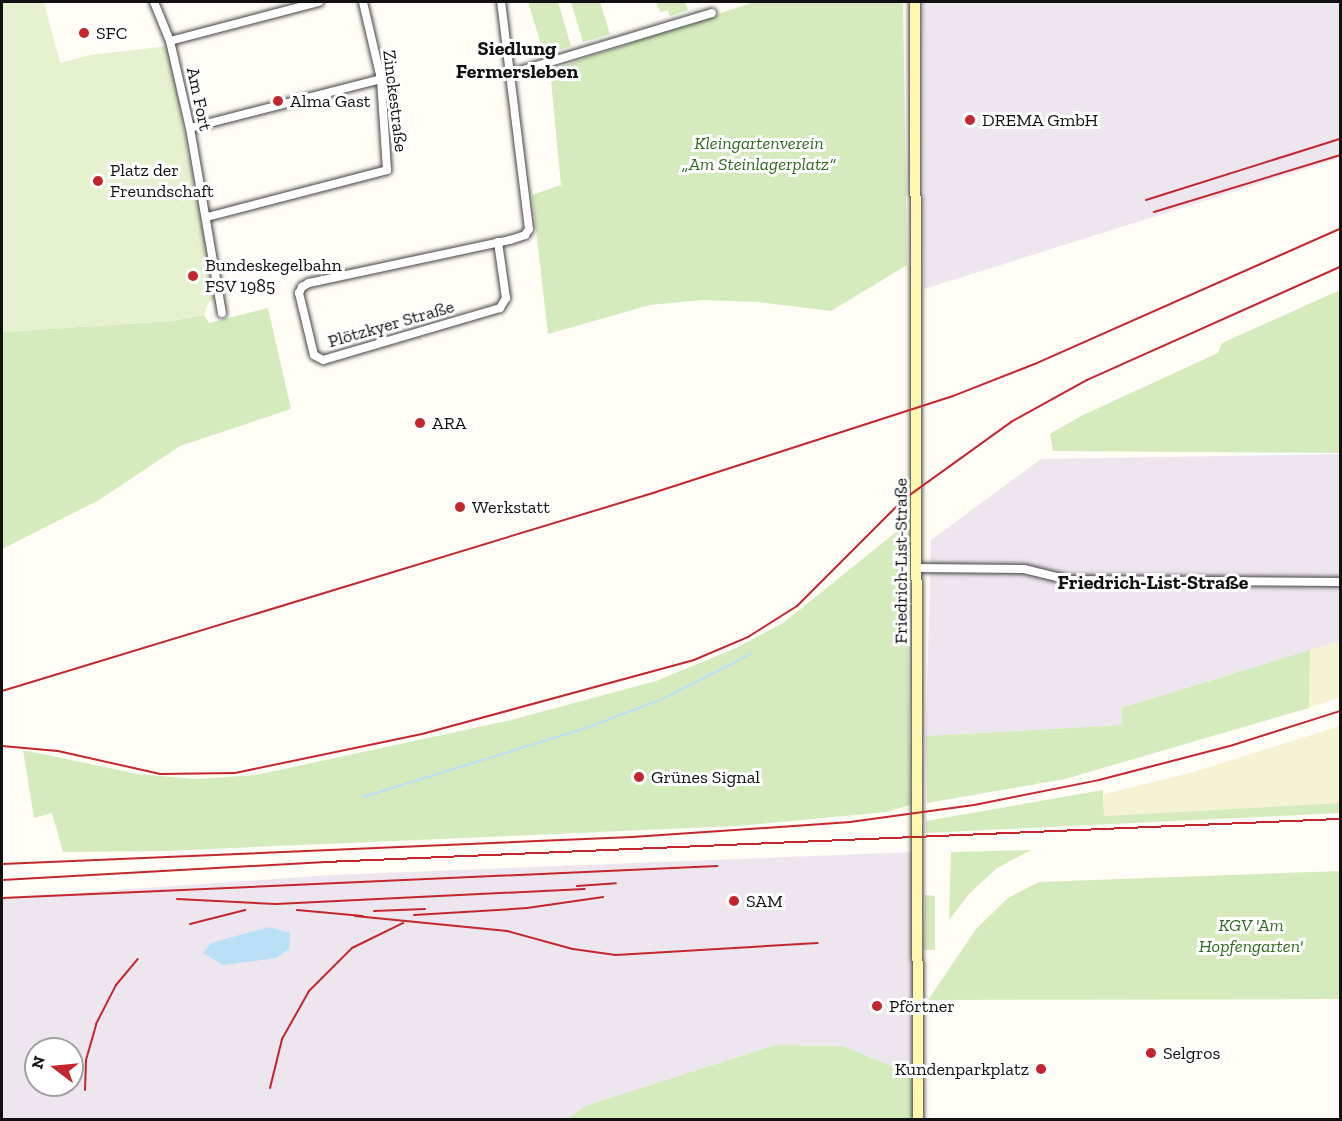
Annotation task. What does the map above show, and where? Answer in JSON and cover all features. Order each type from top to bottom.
[{"type":"street","name":"Am Fort","points":[[154,2],[170,40],[190,128],[222,313]]},
{"type":"street","points":[[170,40],[319,2]]},
{"type":"street","name":"Zinckestraße","points":[[207,217],[387,170],[381,79],[363,2]]},
{"type":"street","points":[[501,2],[510,74],[711,13]]},
{"type":"street","name":"Friedrich-List-Straße","points":[[915,2],[918,1119]]},
{"type":"street","name":"Plötzkyer Straße","points":[[498,242],[506,298],[500,308],[323,360],[314,355],[299,293],[302,287],[498,242],[510,240],[525,235],[529,230],[510,74]]},
{"type":"street","points":[[190,128],[381,79]]},
{"type":"street","points":[[918,568],[1024,569],[1076,580],[1341,582]]},
{"type":"shaded area","points":[[923,2],[1340,2],[1340,158],[924,289]]},
{"type":"shaded area","points":[[1340,454],[1340,641],[1121,708],[1122,725],[926,736],[931,540],[1041,459]]},
{"type":"shaded area","points":[[1340,641],[1340,697],[1309,708],[1310,650]]},
{"type":"shaded area","points":[[1340,726],[1340,803],[1104,816],[1104,794],[1190,773]]},
{"type":"shaded area","points":[[914,852],[912,1074],[843,1046],[775,1045],[585,1106],[566,1119],[2,1120],[2,898],[331,875]]},
{"type":"green space","name":"Platz der Freundschaft","points":[[2,2],[44,2],[60,63],[90,55],[168,46],[216,300],[209,301],[204,315],[171,321],[2,332]]},
{"type":"green space","points":[[528,2],[558,2],[571,46],[544,54]]},
{"type":"green space","points":[[571,2],[600,2],[610,34],[583,42]]},
{"type":"green space","points":[[656,2],[685,2],[688,10],[670,16],[668,10],[660,12]]},
{"type":"green space","name":"Kleingartenverein „Am Steinlagerplatz“","points":[[754,2],[903,2],[907,265],[831,311],[757,302],[702,300],[650,305],[548,334],[532,195],[561,185],[550,70]]},
{"type":"green space","points":[[1340,290],[1340,453],[1053,451],[1050,434],[1083,415],[1218,353],[1222,343]]},
{"type":"green space","points":[[268,308],[291,409],[180,446],[99,500],[2,549],[2,332],[171,321],[204,315],[209,323]]},
{"type":"green space","points":[[906,524],[910,805],[887,812],[737,826],[165,851],[63,852],[52,813],[34,818],[23,750],[138,774],[195,779],[256,775],[511,720],[656,681],[736,648],[783,623]]},
{"type":"green space","points":[[1310,650],[1309,708],[1065,779],[927,803],[926,736],[1122,725],[1121,708]]},
{"type":"green space","points":[[1103,790],[1104,816],[1340,803],[1340,813],[926,833],[926,821]]},
{"type":"green space","points":[[1031,850],[997,868],[970,893],[949,920],[951,852]]},
{"type":"green space","name":"KGV 'Am Hopfengarten'","points":[[1340,871],[1340,999],[928,1000],[976,929],[1008,898],[1039,882]]},
{"type":"green space","points":[[925,895],[935,896],[935,950],[924,950]]},
{"type":"green space","points":[[775,1045],[843,1046],[912,1074],[913,1119],[566,1119],[585,1106]]},
{"type":"water","points":[[269,927],[290,933],[289,949],[276,958],[223,965],[203,953],[211,943]]},
{"type":"waterway","points":[[363,797],[586,728],[665,698],[752,653]]},
{"type":"railway","points":[[1146,200],[1340,139]]},
{"type":"railway","points":[[1154,212],[1340,155]]},
{"type":"railway","points":[[2,691],[656,492],[953,396],[1037,363],[1340,229]]},
{"type":"railway","points":[[2,746],[58,751],[160,774],[235,773],[422,734],[694,660],[748,637],[797,606],[904,499],[1011,422],[1087,380],[1340,267]]},
{"type":"railway","points":[[2,864],[632,837],[850,822],[974,805],[1099,780],[1233,745],[1340,711]]},
{"type":"railway","points":[[2,880],[325,862],[1340,819]]},
{"type":"railway","points":[[2,898],[717,866]]},
{"type":"railway","points":[[577,886],[616,883]]},
{"type":"railway","points":[[177,899],[276,904],[585,889]]},
{"type":"railway","points":[[414,915],[527,908],[603,897]]},
{"type":"railway","points":[[374,911],[425,909]]},
{"type":"railway","points":[[190,924],[245,910]]},
{"type":"railway","points":[[297,910],[363,916]]},
{"type":"railway","points":[[355,916],[507,931],[573,949],[616,955],[818,943]]},
{"type":"railway","points":[[270,1088],[282,1039],[309,991],[352,948],[403,923]]},
{"type":"railway","points":[[85,1090],[86,1060],[96,1024],[116,985],[138,959]]},
{"type":"place","name":"SFC","points":[[84,33]]},
{"type":"place","name":"Alma Gast","points":[[278,101]]},
{"type":"place","name":"DREMA GmbH","points":[[970,120]]},
{"type":"place","name":"Platz der Freundschaft","points":[[98,181]]},
{"type":"place","name":"Bundeskegelbahn FSV 1985","points":[[193,276]]},
{"type":"place","name":"ARA","points":[[420,423]]},
{"type":"place","name":"Werkstatt","points":[[460,507]]},
{"type":"place","name":"Grünes Signal","points":[[639,777]]},
{"type":"place","name":"SAM","points":[[734,901]]},
{"type":"place","name":"Pförtner","points":[[877,1006]]},
{"type":"place","name":"Selgros","points":[[1151,1053]]},
{"type":"place","name":"Kundenparkplatz","points":[[1041,1069]]},
{"type":"district","name":"Siedlung Fermersleben","points":[[517,60]]},
{"type":"district","name":"Friedrich-List-Straße","points":[[1153,582]]}]
